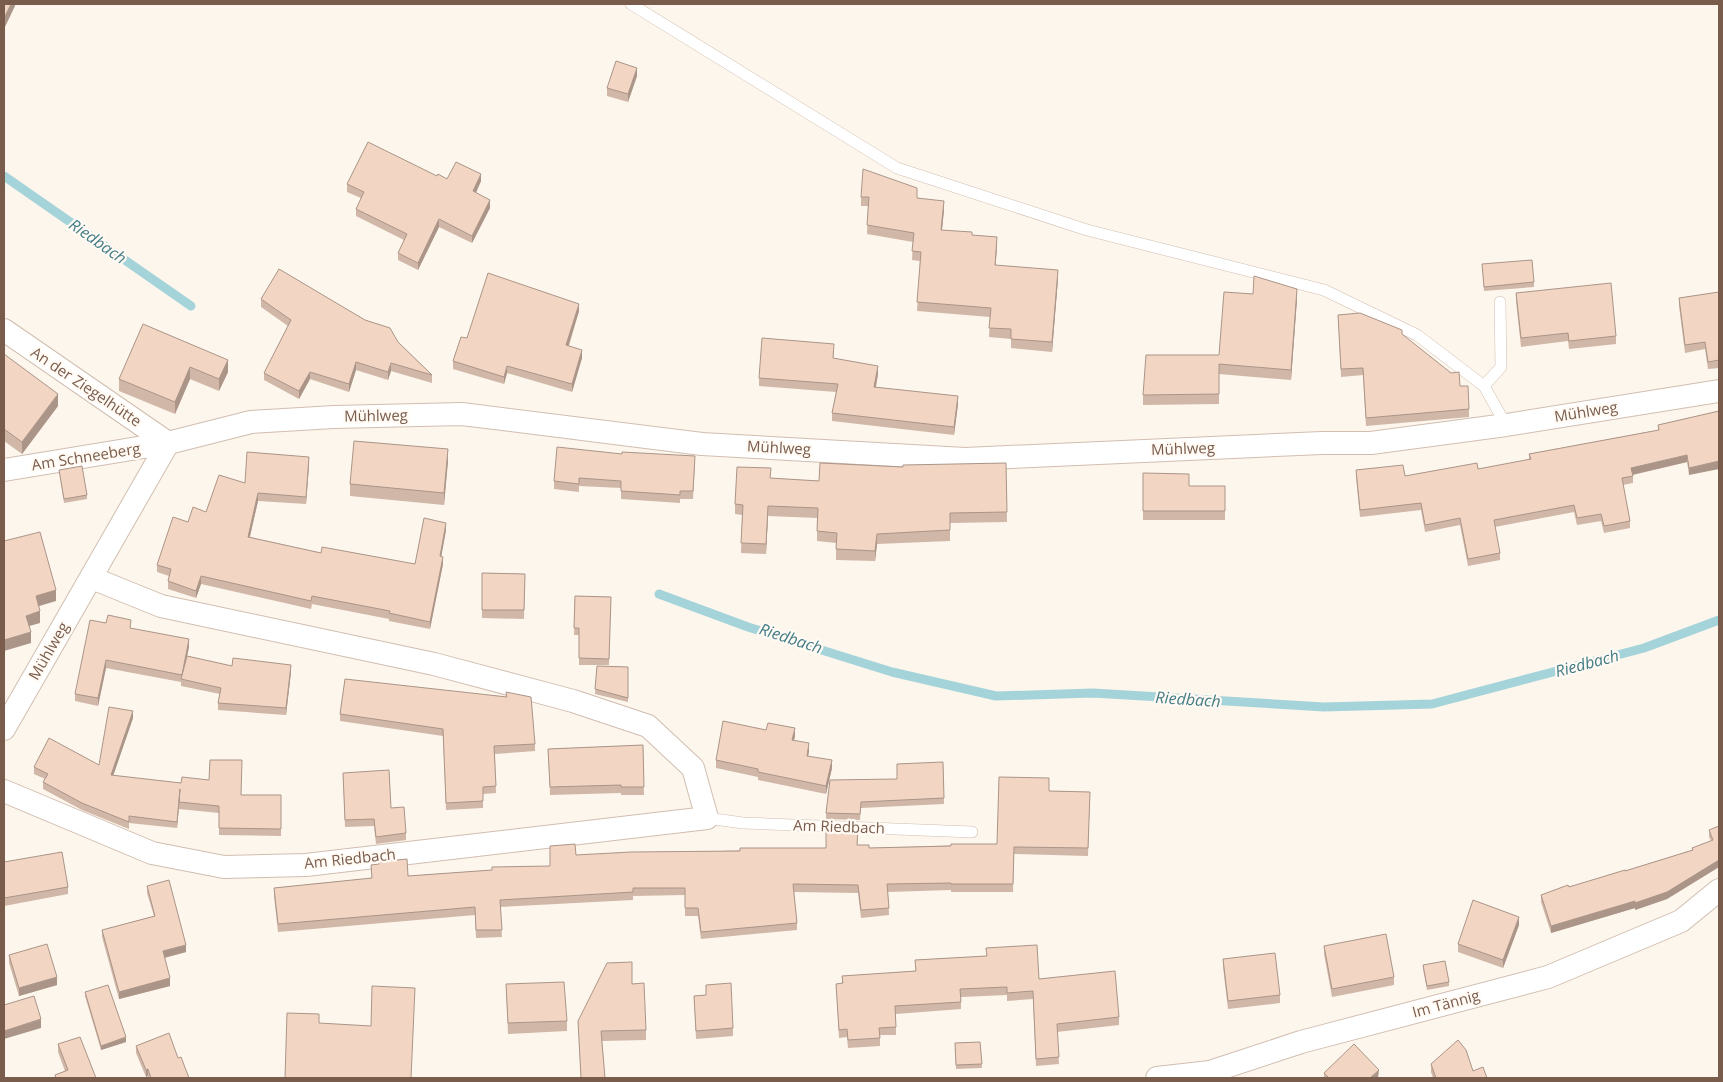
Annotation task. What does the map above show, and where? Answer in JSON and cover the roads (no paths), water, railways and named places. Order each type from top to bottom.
[{"type":"street","name":"An der Ziegelhütte","points":[[4,330],[168,443]]},
{"type":"street","name":"Mühlweg","points":[[4,729],[168,443],[251,422],[334,417],[462,414],[702,444],[965,459],[1322,443],[1371,443],[1506,425],[1719,391]]},
{"type":"street","name":"Am Schneeberg","points":[[4,470],[168,443]]},
{"type":"street","points":[[92,578],[161,606],[434,664],[573,701],[648,726],[693,768],[707,818]]},
{"type":"street","name":"Am Riedbach","points":[[4,791],[152,853],[224,867],[306,865],[707,818]]},
{"type":"street","name":"Im Tännig","points":[[1157,1078],[1210,1072],[1301,1042],[1548,977],[1681,921],[1719,890]]},
{"type":"lane","points":[[631,4],[897,168],[1087,230],[1324,290],[1417,335],[1484,386],[1506,425]]},
{"type":"lane","points":[[1484,386],[1501,367],[1500,302]]},
{"type":"lane","name":"Am Riedbach","points":[[707,818],[743,823],[972,832]]},
{"type":"waterway","name":"Riedbach","points":[[4,176],[191,306]]},
{"type":"waterway","name":"Riedbach","points":[[659,594],[748,627],[892,672],[996,696],[1093,693],[1324,707],[1432,704],[1644,648],[1719,620]]}]
